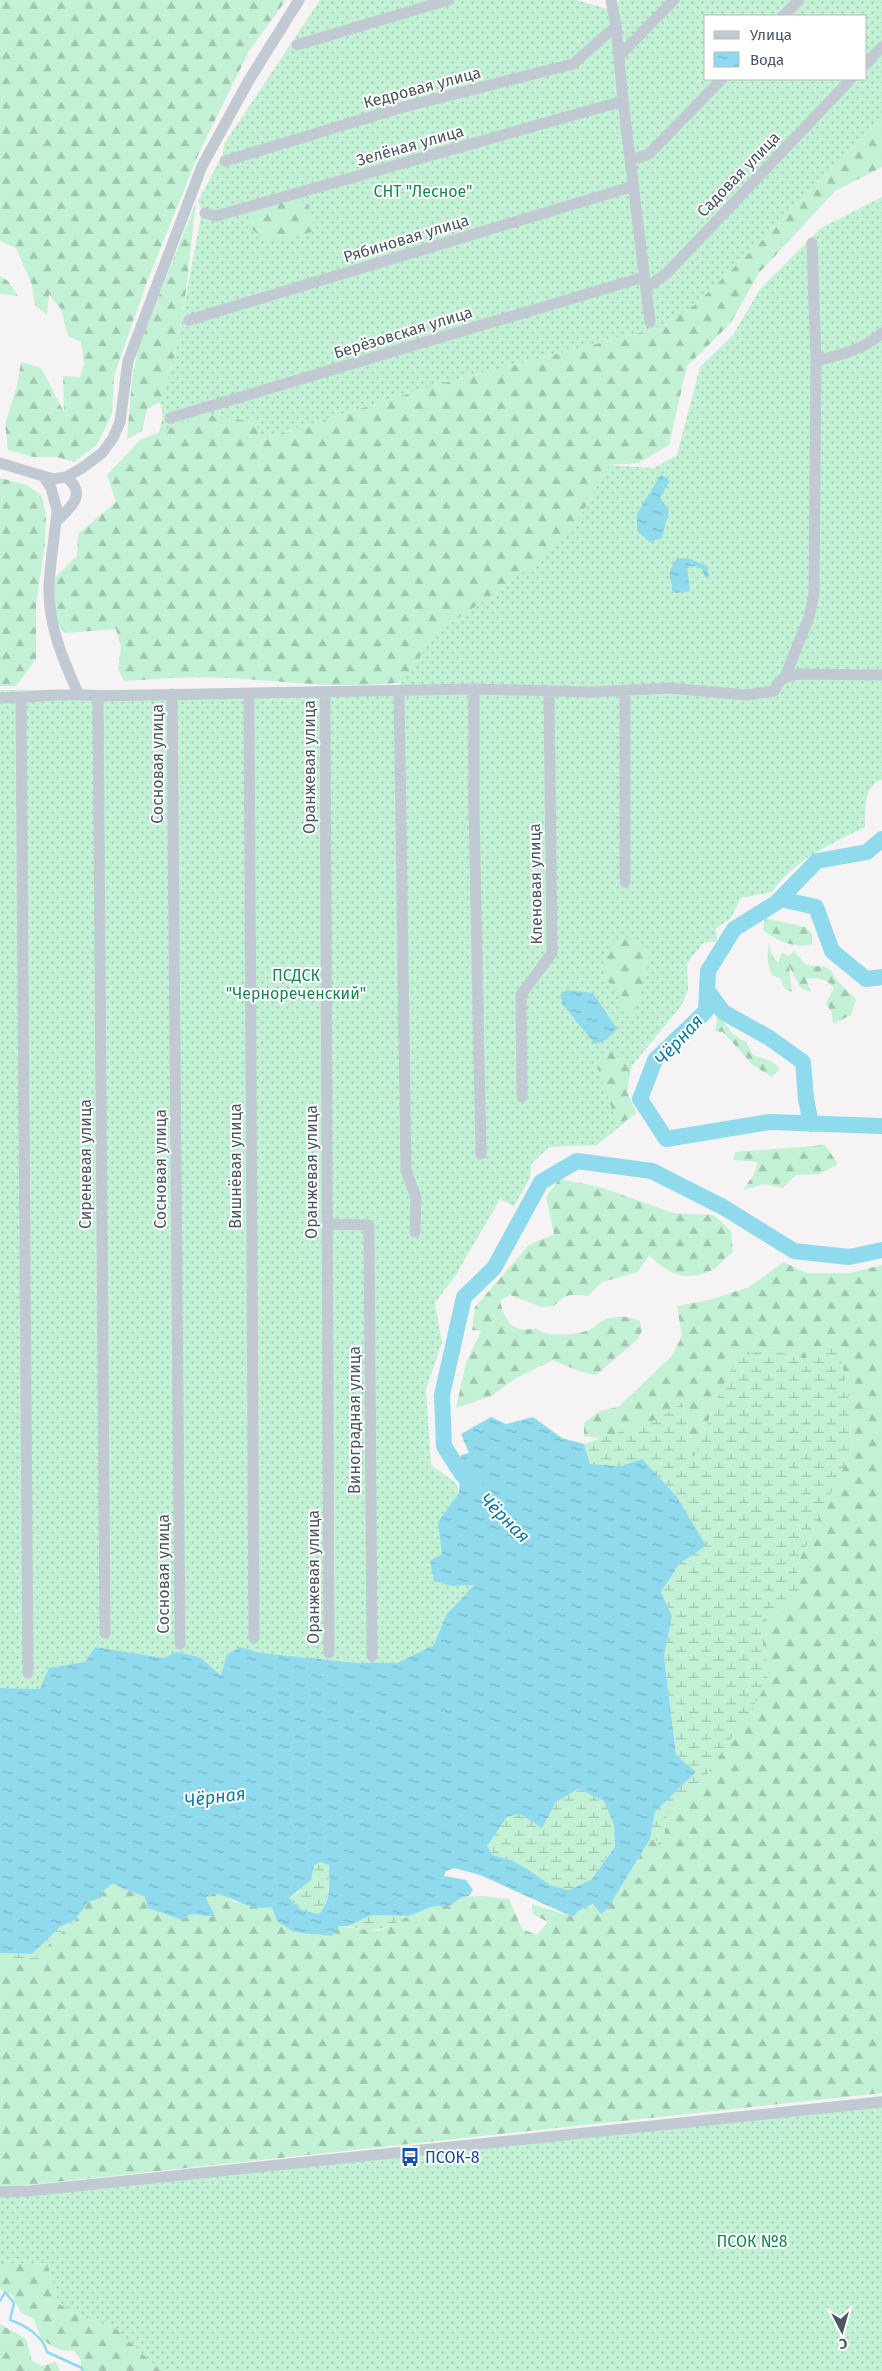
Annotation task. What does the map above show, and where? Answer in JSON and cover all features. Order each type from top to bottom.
[{"type":"street","points":[[0,463],[54,479],[66,477],[82,468],[102,452],[113,438],[120,422],[128,361],[202,166],[249,80],[299,0]]},
{"type":"street","points":[[297,45],[448,0]]},
{"type":"street","points":[[611,0],[616,26],[623,102],[650,322]]},
{"type":"street","points":[[619,56],[674,0]]},
{"type":"street","points":[[785,15],[799,0]]},
{"type":"street","name":"Кедровая улица","points":[[225,161],[400,108],[573,64],[616,26]]},
{"type":"street","points":[[867,63],[882,46]]},
{"type":"street","points":[[631,160],[649,154],[721,80]]},
{"type":"street","name":"Садовая улица","points":[[645,282],[667,273],[850,80]]},
{"type":"street","name":"Зелёная улица","points":[[205,213],[216,216],[623,102]]},
{"type":"street","name":"Рябиновая улица","points":[[189,320],[634,186]]},
{"type":"street","points":[[0,698],[78,693],[98,696],[474,689],[625,691],[668,688],[747,695],[774,691],[779,682],[785,677],[809,616],[814,594],[816,362],[812,242]]},
{"type":"street","name":"Берёзовская улица","points":[[170,418],[645,282]]},
{"type":"street","points":[[816,362],[853,351],[872,342],[882,333]]},
{"type":"street","points":[[43,476],[56,501],[56,522],[49,587],[51,607],[63,660],[78,693]]},
{"type":"street","points":[[56,522],[71,507],[76,498],[77,491],[74,484],[66,477]]},
{"type":"street","points":[[785,677],[815,674],[830,676],[882,675]]},
{"type":"street","points":[[474,689],[474,818],[481,1154]]},
{"type":"street","points":[[399,691],[406,1171],[416,1197],[415,1232]]},
{"type":"street","name":"Кленовая улица","points":[[522,1098],[521,996],[552,953],[549,691]]},
{"type":"street","points":[[625,691],[625,882]]},
{"type":"street","name":"Оранжевая улица","points":[[325,692],[329,1653]]},
{"type":"street","name":"Сосновая улица","points":[[172,694],[180,1644]]},
{"type":"street","name":"Вишнёвая улица","points":[[249,694],[254,1638]]},
{"type":"street","name":"Сиреневая улица","points":[[98,696],[105,1633]]},
{"type":"street","points":[[21,698],[28,1673]]},
{"type":"street","name":"Виноградная улица","points":[[328,1224],[369,1225],[372,1656]]},
{"type":"street","points":[[0,2196],[6,2192],[385,2156],[882,2102]]},
{"type":"green space","points":[[0,0],[286,0],[249,51],[198,155],[147,282],[114,376],[112,414],[97,445],[74,462],[57,457],[34,457],[8,450],[5,424],[17,386],[21,362],[41,368],[64,412],[63,376],[80,377],[84,363],[81,342],[68,336],[61,309],[49,294],[47,315],[35,305],[32,285],[16,248],[0,241]]},
{"type":"green space","name":"СНТ \"Лесное\"","points":[[320,0],[575,0],[608,9],[620,0],[882,0],[882,117],[777,226],[695,305],[655,329],[443,383],[262,439],[204,414],[159,433],[163,415],[160,402],[175,355],[202,211],[198,201],[223,154],[224,144]]},
{"type":"green space","points":[[882,117],[882,167],[835,191],[759,273],[730,324],[687,366],[669,445],[638,463],[609,465],[582,513],[552,550],[497,592],[436,633],[403,682],[337,685],[201,677],[124,681],[118,669],[121,647],[116,629],[65,633],[56,621],[53,579],[77,556],[78,534],[116,502],[107,475],[140,440],[204,414],[255,422],[263,439],[443,383],[655,329],[695,305],[777,226]]},
{"type":"green space","name":"ПСДСК \"Чернореченский\"","points":[[882,197],[882,780],[871,787],[868,793],[865,827],[802,862],[772,892],[741,898],[730,919],[716,928],[717,941],[703,943],[687,963],[688,990],[681,1006],[631,1067],[627,1092],[636,1113],[597,1145],[549,1147],[531,1164],[530,1178],[514,1206],[500,1199],[455,1276],[435,1303],[442,1343],[426,1389],[431,1465],[456,1483],[459,1493],[438,1522],[452,1586],[475,1584],[446,1615],[434,1645],[397,1663],[358,1663],[260,1653],[240,1647],[222,1675],[200,1657],[176,1652],[164,1658],[95,1647],[85,1662],[49,1668],[40,1689],[0,1688],[0,690],[397,689],[436,633],[497,592],[582,513],[609,465],[654,468],[677,455],[700,367],[733,335],[760,289],[821,228]]},
{"type":"green space","points":[[293,198],[309,205],[315,231],[282,240],[263,239],[250,227],[251,212]]},
{"type":"green space","points":[[196,202],[185,299],[175,355],[160,402],[147,409],[142,431],[127,439],[132,379],[138,349]]},
{"type":"green space","points":[[0,276],[8,281],[18,296],[0,294]]},
{"type":"green space","points":[[0,478],[27,485],[42,496],[46,515],[45,544],[36,604],[36,659],[16,686],[0,686]]},
{"type":"green space","points":[[765,918],[805,927],[812,934],[812,944],[786,943],[773,937],[763,930]]},
{"type":"green space","points":[[627,938],[649,949],[648,966],[632,1019],[623,1007],[617,988],[604,979],[610,942]]},
{"type":"green space","points":[[769,943],[773,957],[778,963],[782,952],[788,956],[794,951],[806,965],[825,967],[832,971],[839,983],[856,1000],[851,1015],[833,1024],[832,1013],[826,1003],[834,988],[825,980],[814,978],[806,979],[811,992],[801,988],[789,966],[792,992],[785,989],[780,978],[772,975],[770,971],[768,959]]},
{"type":"green space","points":[[718,1015],[734,1035],[746,1042],[753,1055],[773,1062],[780,1069],[772,1077],[753,1065],[723,1032],[715,1031]]},
{"type":"green space","points":[[605,1048],[631,1067],[627,1092],[636,1113],[618,1126],[598,1069]]},
{"type":"green space","points":[[825,1145],[838,1164],[819,1174],[796,1175],[783,1188],[764,1184],[743,1190],[754,1174],[758,1162],[733,1160],[735,1152]]},
{"type":"green space","points":[[559,1179],[600,1187],[673,1213],[714,1215],[731,1231],[733,1252],[712,1270],[693,1276],[678,1275],[670,1272],[649,1255],[638,1272],[602,1282],[588,1296],[573,1295],[565,1297],[554,1306],[542,1307],[510,1295],[500,1300],[507,1320],[521,1329],[536,1328],[546,1333],[569,1334],[589,1330],[607,1319],[621,1317],[640,1321],[642,1331],[637,1340],[596,1375],[581,1372],[553,1360],[518,1377],[491,1396],[456,1408],[466,1363],[481,1331],[472,1330],[475,1307],[529,1245],[554,1234],[546,1197]]},
{"type":"green space","points":[[784,1262],[807,1273],[851,1273],[882,1265],[882,2093],[0,2188],[0,1959],[35,1957],[75,1920],[88,1902],[101,1898],[103,1891],[113,1882],[126,1890],[144,1896],[148,1908],[182,1920],[190,1915],[215,1916],[206,1898],[213,1893],[225,1895],[234,1902],[272,1907],[294,1932],[332,1936],[338,1926],[379,1931],[431,1907],[451,1905],[462,1897],[480,1896],[509,1899],[522,1929],[537,1935],[548,1922],[533,1914],[532,1904],[573,1917],[578,1911],[594,1904],[601,1914],[608,1908],[650,1839],[656,1840],[662,1850],[667,1815],[705,1777],[770,1669],[763,1646],[760,1622],[791,1604],[796,1567],[852,1449],[848,1394],[838,1344],[804,1359],[789,1354],[765,1351],[743,1357],[730,1373],[723,1387],[694,1457],[687,1449],[688,1422],[682,1403],[656,1420],[603,1439],[584,1436],[584,1423],[600,1411],[618,1407],[672,1356],[682,1336],[677,1306],[709,1300],[749,1287]]},
{"type":"green space","points":[[838,1343],[848,1394],[852,1449],[796,1567],[801,1587],[791,1604],[760,1622],[763,1646],[770,1669],[762,1693],[705,1777],[667,1815],[662,1851],[656,1840],[650,1839],[655,1812],[696,1772],[676,1755],[664,1656],[672,1616],[661,1592],[680,1563],[621,1466],[590,1464],[584,1444],[656,1420],[682,1403],[688,1422],[687,1449],[694,1457],[723,1387],[737,1362],[743,1356],[766,1351],[790,1354],[804,1359]]},
{"type":"green space","points":[[580,1789],[604,1801],[614,1825],[615,1847],[591,1880],[569,1890],[550,1885],[511,1860],[493,1855],[487,1846],[507,1817],[520,1814],[542,1827],[556,1802]]},
{"type":"green space","points":[[320,1862],[329,1865],[329,1879],[326,1902],[319,1914],[302,1910],[289,1898],[298,1893],[314,1864]]},
{"type":"green space","points":[[372,1915],[409,1916],[380,1929],[366,1930],[348,1926]]},
{"type":"green space","points":[[75,1920],[35,1958],[0,1959],[0,1953],[32,1954],[60,1927]]},
{"type":"green space","name":"ПСОК №8","points":[[882,2096],[882,2371],[161,2371],[115,2328],[87,2319],[59,2304],[47,2263],[0,2264],[0,2194]]},
{"type":"green space","points":[[47,2263],[59,2304],[87,2319],[115,2328],[161,2371],[81,2371],[81,2360],[74,2351],[60,2350],[42,2340],[33,2318],[21,2313],[12,2295],[0,2289],[0,2264]]},
{"type":"green space","points":[[0,2324],[26,2339],[32,2361],[42,2366],[56,2362],[60,2371],[0,2371]]},
{"type":"water","points":[[661,474],[670,481],[660,497],[669,511],[662,538],[650,542],[637,531],[637,514]]},
{"type":"water","points":[[677,558],[690,559],[707,566],[709,577],[705,577],[702,569],[695,566],[687,567],[690,591],[676,593],[672,590],[670,575]]},
{"type":"water","points":[[567,990],[593,993],[617,1029],[606,1040],[595,1044],[563,1005],[560,995]]},
{"type":"water","points":[[491,1417],[506,1424],[533,1417],[562,1438],[584,1444],[590,1464],[621,1466],[642,1459],[677,1497],[706,1546],[680,1563],[661,1592],[672,1616],[664,1656],[676,1755],[696,1772],[655,1812],[650,1839],[608,1908],[601,1914],[593,1904],[578,1911],[573,1917],[480,1875],[454,1868],[446,1871],[444,1876],[466,1880],[473,1890],[469,1896],[462,1897],[451,1905],[431,1907],[409,1916],[372,1915],[348,1926],[339,1926],[332,1936],[294,1932],[277,1921],[272,1907],[255,1907],[213,1893],[206,1898],[215,1916],[193,1914],[182,1920],[148,1908],[144,1896],[113,1883],[103,1891],[101,1898],[88,1902],[75,1920],[60,1927],[32,1954],[0,1953],[0,1688],[40,1689],[49,1668],[85,1662],[95,1647],[164,1658],[176,1652],[200,1657],[221,1675],[227,1655],[240,1647],[261,1653],[358,1663],[397,1663],[434,1645],[446,1615],[474,1585],[452,1586],[434,1581],[430,1561],[442,1554],[438,1522],[459,1493],[461,1455],[469,1453],[461,1434]],"holes":[[[579,1789],[604,1801],[614,1825],[615,1847],[591,1880],[569,1890],[550,1885],[511,1860],[493,1855],[487,1846],[507,1817],[520,1814],[542,1828],[556,1802]],[[320,1862],[329,1865],[329,1885],[326,1903],[319,1914],[302,1910],[289,1898],[311,1880],[314,1865]]]},
{"type":"waterway","name":"Чёрная","points":[[882,839],[867,852],[817,861],[776,903],[734,929],[708,971],[706,1011],[655,1060],[640,1099],[666,1139],[770,1122],[882,1126]]},
{"type":"waterway","points":[[780,899],[816,907],[832,951],[866,979],[882,977]]},
{"type":"waterway","points":[[707,990],[723,1012],[768,1037],[803,1062],[806,1099],[811,1124]]},
{"type":"waterway","name":"Чёрная","points":[[475,1487],[461,1473],[444,1446],[442,1395],[464,1297],[494,1268],[541,1182],[577,1161],[652,1171],[723,1207],[794,1251],[849,1257],[882,1250]]},
{"type":"waterway","points":[[0,2301],[5,2292],[14,2303],[10,2320],[33,2332],[42,2341],[47,2352],[82,2368],[83,2371]]},
{"type":"place","name":"ПСОК-8","points":[[410,2157]]}]
